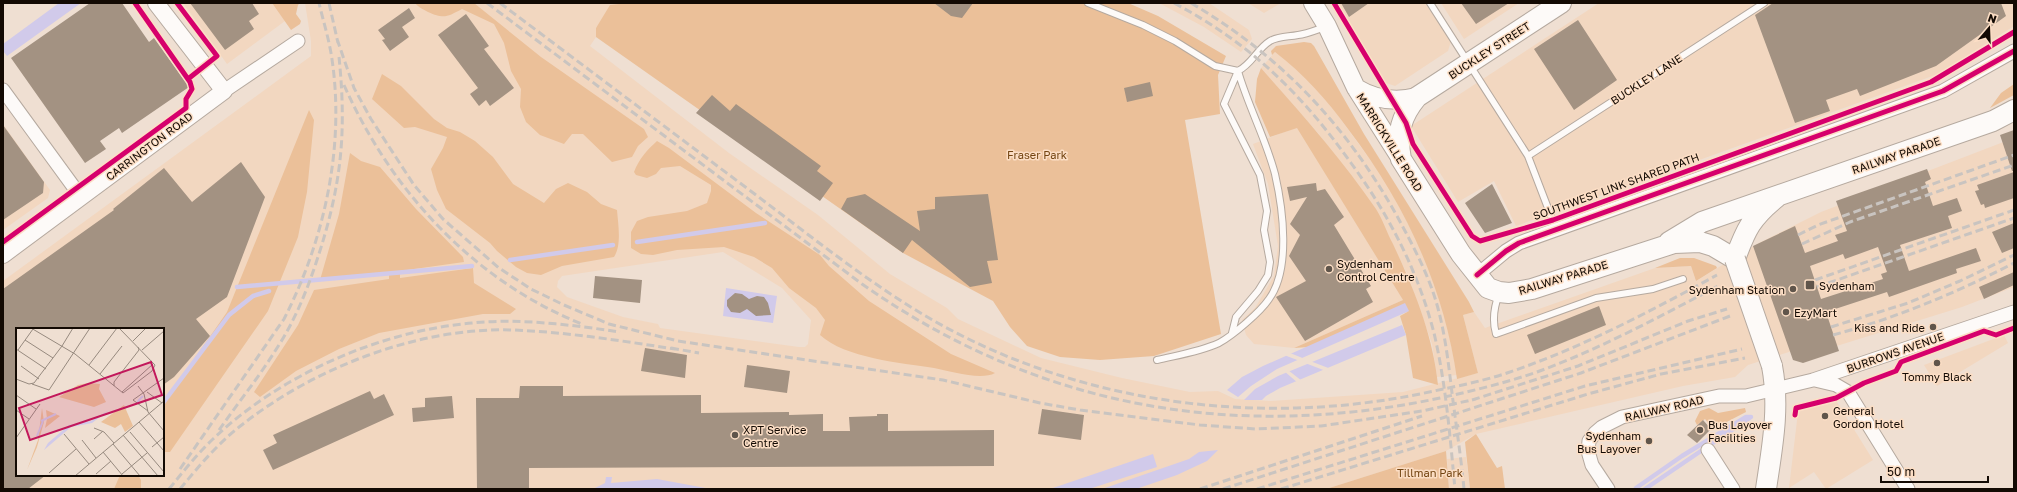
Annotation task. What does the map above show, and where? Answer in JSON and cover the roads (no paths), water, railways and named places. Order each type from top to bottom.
[{"type":"main road","name":"MARRICKVILLE ROAD","points":[[1313,3],[1327,26],[1356,88],[1461,254],[1477,275]]},
{"type":"main road","name":"BUCKLEY STREET","points":[[1401,159],[1398,145],[1399,131],[1403,118],[1417,97],[1561,3]]},
{"type":"main road","name":"BUCKLEY STREET","points":[[1356,88],[1380,99],[1393,101],[1417,97]]},
{"type":"main road","name":"RAILWAY PARADE","points":[[1662,246],[1702,222],[1993,121],[2014,110]]},
{"type":"main road","name":"RAILWAY PARADE","points":[[1499,292],[1532,289],[1662,246],[1687,241],[1700,242],[1713,246],[1735,259],[1749,226],[1762,209],[1777,197]]},
{"type":"main road","points":[[1735,259],[1772,366],[1776,419],[1766,489]]},
{"type":"main road","points":[[1477,275],[1488,288],[1499,292]]},
{"type":"street","points":[[156,3],[224,91]]},
{"type":"street","name":"CARRINGTON ROAD","points":[[3,255],[224,91],[298,40]]},
{"type":"street","points":[[1477,275],[1506,251],[1519,243],[1943,91],[2014,51]]},
{"type":"street","points":[[3,90],[81,197]]},
{"type":"street","name":"BURROWS AVENUE","points":[[1775,390],[1813,380],[2014,312]]},
{"type":"street","points":[[1813,380],[1836,385],[1848,392],[1908,489]]},
{"type":"street","name":"RAILWAY ROAD","points":[[1608,489],[1592,465],[1588,451],[1589,441],[1594,433],[1610,422],[1637,412],[1700,399],[1719,396],[1746,396],[1775,390]]},
{"type":"street","points":[[1708,450],[1733,489]]},
{"type":"lane","points":[[1088,3],[1143,25],[1175,41],[1215,66],[1238,71]]},
{"type":"lane","points":[[1430,3],[1528,156],[1556,229]]},
{"type":"lane","name":"BUCKLEY LANE","points":[[1528,156],[1764,3]]},
{"type":"lane","points":[[1232,333],[1236,317],[1268,276],[1270,262],[1264,230],[1267,211],[1260,175],[1224,104],[1238,71],[1247,66],[1270,40],[1304,34],[1327,26]]},
{"type":"lane","points":[[1157,360],[1199,350],[1220,342],[1256,314],[1270,299],[1278,284],[1282,269],[1283,251],[1275,174],[1238,71]]},
{"type":"lane","points":[[1499,292],[1495,304],[1493,324],[1496,334],[1596,298],[1653,289],[1683,279]]},
{"type":"waterway","points":[[637,242],[765,223]]},
{"type":"waterway","points":[[510,260],[613,245]]},
{"type":"waterway","points":[[237,287],[472,266]]},
{"type":"waterway","points":[[164,402],[229,315],[253,296],[269,291]]},
{"type":"waterway","points":[[1637,489],[1636,488],[1682,456],[1746,417],[1751,417],[1645,489]]},
{"type":"railway","points":[[180,469],[284,319],[311,256],[321,223],[334,156],[336,121],[335,87],[331,53],[319,3]]},
{"type":"railway","points":[[329,3],[338,43]]},
{"type":"railway","points":[[487,3],[862,284],[929,326],[997,360],[1067,386],[1139,404],[1212,414],[1287,416],[1363,411],[1440,398],[1513,380],[1560,363],[1629,332],[1718,286]]},
{"type":"railway","points":[[500,3],[842,260],[912,308],[936,322],[994,351],[1054,373],[1115,391],[1179,402],[1243,408],[1307,408],[1371,402],[1434,391],[1498,376],[1588,341],[1640,316],[1717,275]]},
{"type":"railway","points":[[1174,3],[1227,35],[1251,53],[1293,92],[1313,114],[1351,163],[1390,223],[1420,288],[1434,333],[1445,391],[1455,489]]},
{"type":"railway","points":[[1191,3],[1224,24],[1254,46],[1309,95],[1356,152],[1397,216],[1425,273],[1433,292],[1440,316],[1447,355],[1464,489]]},
{"type":"railway","points":[[337,39],[354,88],[371,119],[414,185],[443,219],[499,268],[531,289],[609,324],[678,341],[943,380],[1040,403],[1080,410],[1200,425],[1256,429],[1321,426],[1422,411],[1476,399]]},
{"type":"railway","points":[[219,430],[263,369],[289,328],[316,263],[331,210],[340,161],[342,112],[339,57]]},
{"type":"railway","points":[[344,85],[363,124],[386,161],[411,196],[440,228],[472,257],[506,283],[543,306],[582,324]]},
{"type":"railway","points":[[1798,235],[1818,225],[2014,155]]},
{"type":"railway","points":[[1802,244],[1850,222],[2014,165]]},
{"type":"railway","points":[[1815,280],[2014,210]]},
{"type":"railway","points":[[1817,287],[2014,218]]},
{"type":"railway","points":[[1831,327],[1908,303],[1960,281],[2014,255]]},
{"type":"railway","points":[[1833,335],[1903,313],[1970,285],[2014,263]]},
{"type":"railway","points":[[1472,400],[1578,366],[1688,321],[1727,309]]},
{"type":"railway","points":[[1223,489],[1581,373],[1730,316]]},
{"type":"railway","points":[[169,489],[190,463],[213,439],[240,416],[269,395],[300,376],[367,346],[437,328],[490,322],[509,321],[546,323],[620,332]]},
{"type":"railway","points":[[180,489],[218,446],[243,424],[272,403],[336,368],[370,354],[406,343],[441,335],[477,331],[513,330],[574,335],[675,349]]},
{"type":"railway","points":[[671,348],[699,353]]},
{"type":"railway","points":[[1257,489],[1585,386],[1742,349]]},
{"type":"railway","points":[[1281,489],[1588,394],[1661,374],[1745,358]]},
{"type":"railway","points":[[1200,489],[1422,416]]},
{"type":"place","name":"Sydenham Control Centre","points":[[1329,269]]},
{"type":"place","name":"Sydenham","points":[[1810,285]]},
{"type":"place","name":"Sydenham Station","points":[[1793,289]]},
{"type":"place","name":"EzyMart","points":[[1786,312]]},
{"type":"place","name":"Kiss and Ride","points":[[1933,327]]},
{"type":"place","name":"Tommy Black","points":[[1937,363]]},
{"type":"place","name":"General Gordon Hotel","points":[[1825,416]]},
{"type":"place","name":"Bus Layover Facilities","points":[[1700,430]]},
{"type":"place","name":"XPT Service Centre","points":[[735,435]]},
{"type":"place","name":"Sydenham Bus Layover","points":[[1649,441]]},
{"type":"park label","name":"Fraser Park","points":[[1037,154]]},
{"type":"park label","name":"Tillman Park","points":[[1430,472]]}]
